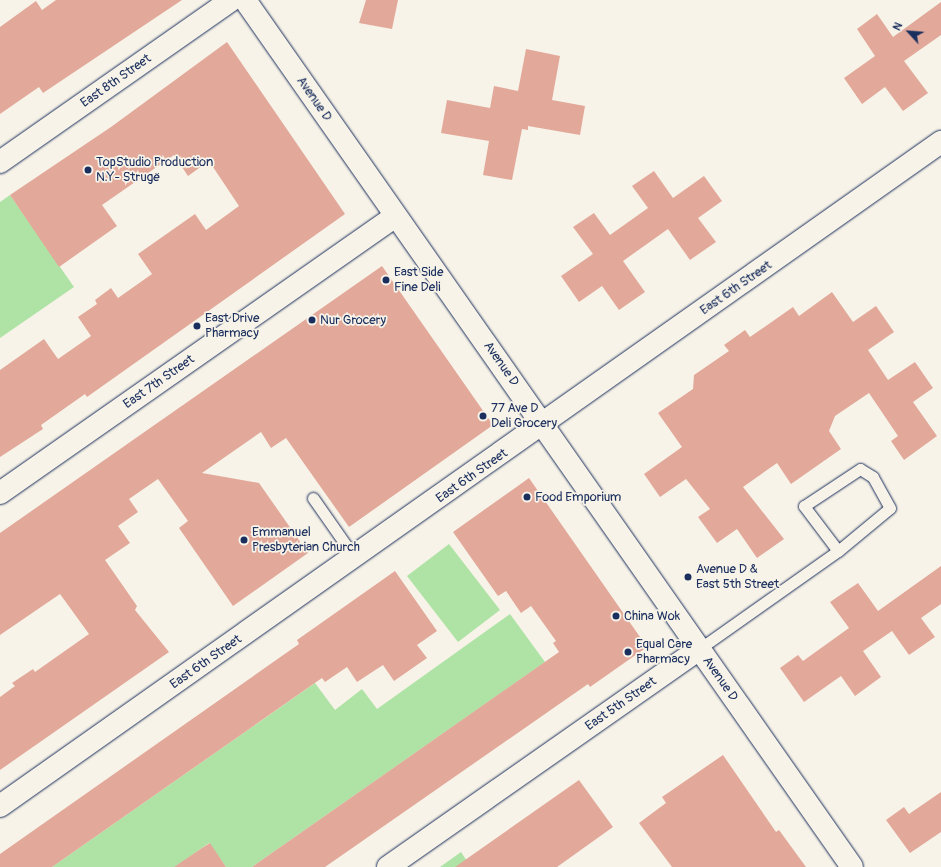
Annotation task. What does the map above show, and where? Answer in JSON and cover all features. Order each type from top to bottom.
[{"type":"street","name":"East 8th Street","points":[[0,162],[231,0]]},
{"type":"street","name":"Avenue D","points":[[245,0],[852,867]]},
{"type":"street","name":"East 6th Street","points":[[0,806],[544,425],[941,142]]},
{"type":"street","name":"East 7th Street","points":[[0,493],[396,216]]},
{"type":"street","name":"East 5th Street","points":[[388,867],[699,649]]},
{"type":"lane","name":"East 5th Street","points":[[699,649],[838,551],[890,508],[873,477],[860,469],[804,506],[838,551]]},
{"type":"lane","points":[[313,498],[355,558]]},
{"type":"green space","points":[[10,195],[74,287],[0,338],[0,202]]},
{"type":"green space","points":[[449,544],[500,610],[458,642],[407,576]]},
{"type":"green space","points":[[510,614],[545,662],[252,867],[226,867],[209,843],[175,867],[52,867],[315,683],[335,710],[362,689],[377,709]]},
{"type":"green space","points":[[461,852],[471,867],[440,867]]},
{"type":"building","points":[[56,0],[182,0],[43,93],[39,87],[0,114],[0,27],[36,1],[42,10]]},
{"type":"building","points":[[366,0],[398,0],[392,29],[359,23]]},
{"type":"building","points":[[941,2],[941,35],[904,61],[928,93],[903,111],[885,87],[862,104],[844,78],[875,56],[857,29],[877,14],[893,37]]},
{"type":"building","points":[[227,42],[345,214],[87,397],[85,394],[41,425],[43,429],[0,457],[0,370],[44,339],[58,359],[91,336],[78,317],[97,304],[95,300],[111,288],[118,298],[152,274],[138,254],[195,214],[206,230],[239,206],[209,161],[188,176],[174,155],[102,205],[117,226],[59,267],[10,195],[111,127]]},
{"type":"building","points":[[526,49],[560,56],[552,100],[585,106],[580,135],[528,126],[528,130],[522,129],[512,180],[483,175],[489,141],[441,133],[447,100],[490,108],[494,86],[518,91]]},
{"type":"building","points":[[654,171],[673,198],[704,176],[722,201],[698,218],[716,242],[690,260],[668,229],[623,261],[645,292],[619,310],[602,286],[579,302],[561,276],[593,254],[573,227],[594,213],[610,235],[648,208],[632,186]]},
{"type":"building","points":[[382,266],[493,425],[349,527],[286,438],[271,448],[261,432],[202,473],[259,483],[308,553],[233,606],[179,528],[188,521],[158,479],[129,499],[138,512],[118,526],[130,543],[105,560],[137,606],[135,610],[169,652],[0,770],[0,697],[15,686],[12,683],[33,669],[35,672],[89,634],[60,594],[0,635],[0,533]]},
{"type":"building","points":[[832,292],[853,322],[876,306],[894,332],[868,350],[888,380],[915,362],[933,388],[913,402],[937,436],[904,460],[891,441],[898,436],[869,393],[835,416],[829,431],[841,449],[791,484],[777,463],[743,487],[784,539],[757,558],[737,529],[717,543],[698,517],[710,509],[686,479],[660,497],[644,474],[682,447],[658,413],[693,389],[694,375],[729,351],[724,345],[745,330],[750,337],[793,307],[799,316]]},
{"type":"building","points":[[529,478],[647,647],[590,687],[588,684],[325,867],[252,867],[559,652],[553,643],[556,641],[531,606],[521,613],[506,591],[498,596],[453,532]]},
{"type":"building","points":[[941,566],[941,604],[921,618],[935,637],[909,655],[892,631],[863,651],[881,677],[855,696],[841,676],[804,702],[780,668],[798,655],[803,661],[849,628],[830,602],[858,583],[878,611]]},
{"type":"building","points":[[395,571],[437,631],[417,645],[427,658],[394,681],[383,665],[357,682],[347,667],[325,682],[322,678],[52,867],[0,867],[0,854],[299,644],[297,640]]},
{"type":"building","points":[[723,755],[776,832],[779,830],[806,867],[672,867],[639,823],[666,803],[662,797]]},
{"type":"building","points":[[579,780],[613,827],[557,867],[455,867]]},
{"type":"building","points":[[941,792],[941,832],[910,853],[886,820],[904,807],[909,814]]},
{"type":"building","points":[[210,843],[226,867],[174,867],[202,848]]},
{"type":"place","name":"TopStudio Production N.Y- Strugë","points":[[88,170]]},
{"type":"place","name":"East Side Fine Deli","points":[[386,280]]},
{"type":"place","name":"Nur Grocery","points":[[312,320]]},
{"type":"place","name":"East Drive Pharmacy","points":[[197,326]]},
{"type":"place","name":"77 Ave D Deli Grocery","points":[[483,416]]},
{"type":"place","name":"Food Emporium","points":[[527,497]]},
{"type":"place","name":"Emmanuel Presbyterian Church","points":[[244,540]]},
{"type":"place","name":"Avenue D & East 5th Street","points":[[688,577]]},
{"type":"place","name":"China Wok","points":[[616,616]]},
{"type":"place","name":"Equal Care Pharmacy","points":[[628,652]]}]
